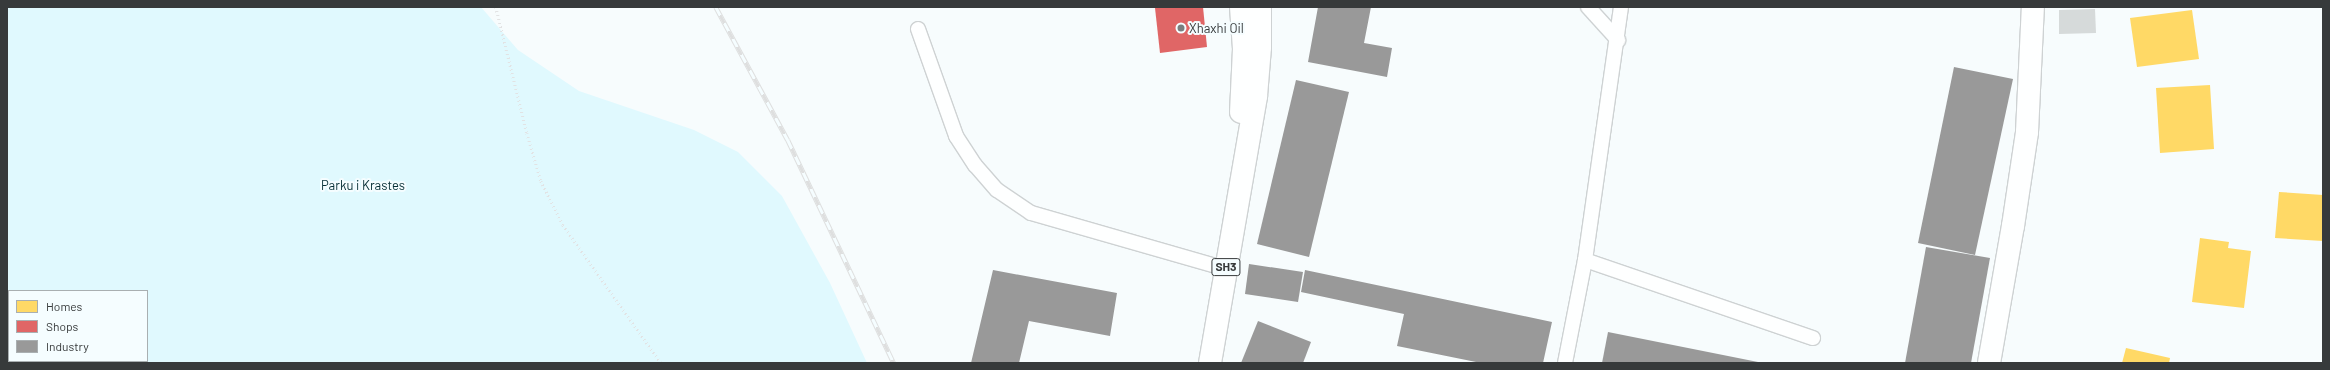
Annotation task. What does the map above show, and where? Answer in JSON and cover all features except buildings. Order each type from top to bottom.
[{"type":"main road","name":"SH3","points":[[1241,7],[1244,49],[1241,97],[1243,171]]},
{"type":"main road","name":"SH3","points":[[1210,363],[1256,96],[1260,47],[1260,7]]},
{"type":"main road","points":[[1989,363],[2013,226],[2027,132],[2033,7]]},
{"type":"lane","points":[[1588,7],[1618,40]]},
{"type":"lane","points":[[1565,363],[1585,260],[1618,40],[1621,7]]},
{"type":"lane","points":[[918,29],[956,136],[975,165],[997,190],[1031,213],[1226,269]]},
{"type":"lane","points":[[1585,260],[1813,338]]},
{"type":"path","points":[[496,7],[527,133],[542,181],[563,226],[661,363]]},
{"type":"green space","name":"Parku i Krastes","points":[[7,7],[481,7],[518,50],[579,91],[694,130],[738,152],[782,196],[830,283],[867,363],[7,363]]},
{"type":"railway","points":[[716,7],[788,140],[894,363]]},
{"type":"place","name":"Xhaxhi Oil","points":[[1181,28]]}]
